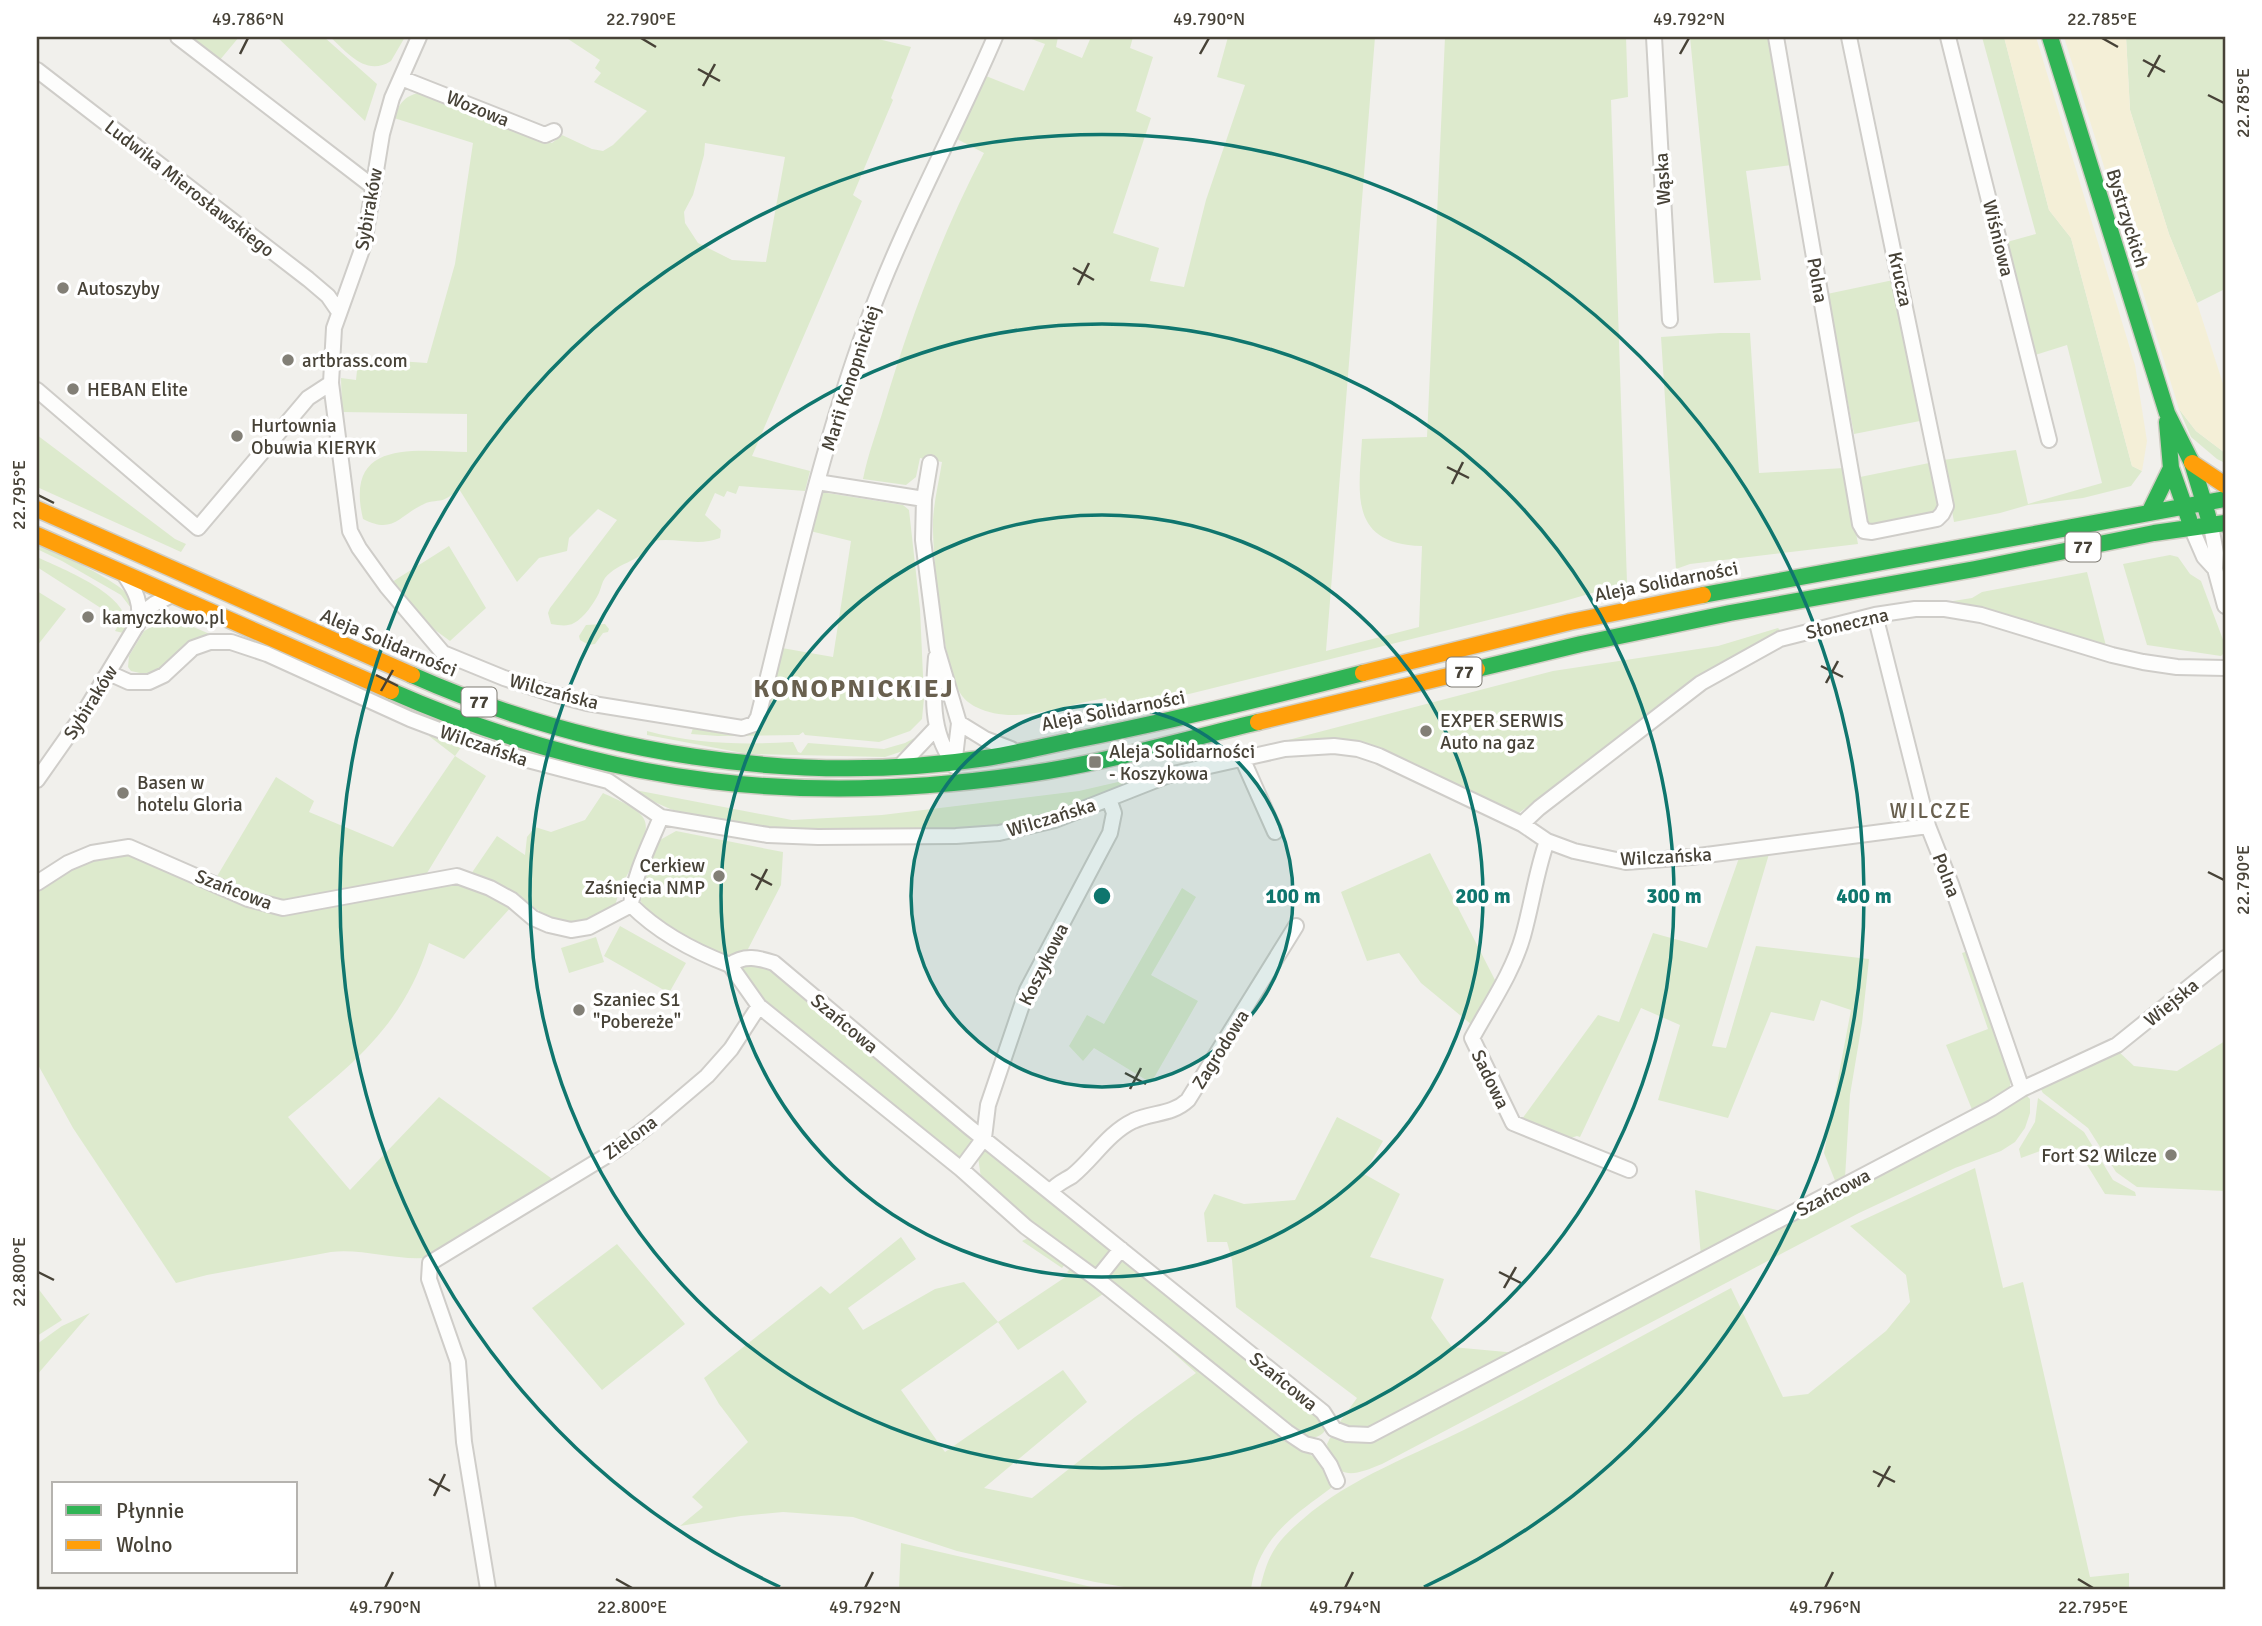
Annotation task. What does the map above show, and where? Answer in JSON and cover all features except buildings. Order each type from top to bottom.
[{"type":"main road","name":"Bystrzyckich","points":[[2050,37],[2167,413]]},
{"type":"main road","points":[[2167,413],[2192,463],[2204,502],[2218,525]]},
{"type":"main road","points":[[2167,413],[2171,468],[2191,527]]},
{"type":"main road","points":[[2192,463],[2225,485]]},
{"type":"main road","points":[[2150,511],[2171,468]]},
{"type":"main road","name":"Aleja Solidarności","points":[[37,509],[446,690],[536,721],[628,744],[733,762],[837,767],[900,766],[986,758],[1179,719],[1570,622],[1726,590],[2225,499]]},
{"type":"main road","name":"77","points":[[37,535],[440,713],[503,736],[672,777],[732,785],[882,788],[954,785],[1020,777],[1107,760],[1581,644],[1730,613],[2191,527],[2218,525]]},
{"type":"street","points":[[178,37],[372,186]]},
{"type":"street","name":"Sybiraków","points":[[332,402],[332,340],[339,312],[364,244],[372,186],[387,115],[419,37]]},
{"type":"street","name":"Marii Konopnickiej","points":[[742,728],[754,724],[758,717],[817,482],[867,321],[895,249],[995,37]]},
{"type":"street","name":"Wąska","points":[[1654,37],[1670,320]]},
{"type":"street","name":"Polna","points":[[1776,37],[1860,524],[1864,531],[1872,532],[1937,519]]},
{"type":"street","name":"Krucza","points":[[1849,37],[1946,506],[1937,519]]},
{"type":"street","name":"Wiśniowa","points":[[1948,37],[2049,440]]},
{"type":"street","name":"Ludwika Mierosławskiego","points":[[37,70],[308,279],[328,296],[339,312]]},
{"type":"street","name":"Wozowa","points":[[401,78],[545,135],[554,131]]},
{"type":"street","points":[[37,390],[198,528],[307,398],[331,383]]},
{"type":"street","name":"Wilczańska","points":[[332,402],[350,531],[387,587],[443,653],[504,678],[564,697],[742,728]]},
{"type":"street","points":[[930,463],[924,499],[923,540],[937,649],[959,723],[953,762],[954,785]]},
{"type":"street","points":[[817,482],[924,499]]},
{"type":"street","points":[[2218,525],[2215,569],[2225,606]]},
{"type":"street","points":[[2191,527],[2204,557],[2215,569]]},
{"type":"street","points":[[124,574],[138,598],[141,608],[139,621]]},
{"type":"street","name":"Sybiraków","points":[[37,780],[62,747],[139,621],[154,604],[173,595]]},
{"type":"street","name":"Słoneczna","points":[[1522,824],[1701,683],[1780,639],[1875,615],[1914,609],[1945,609],[1981,615],[2143,662],[2177,667],[2225,668]]},
{"type":"street","name":"Polna","points":[[1875,615],[1928,827],[1951,884],[2022,1089]]},
{"type":"street","name":"WiIczańska","points":[[109,673],[129,682],[149,682],[164,675],[193,648],[211,642],[231,642],[267,654],[447,733],[520,758],[608,780],[661,817],[768,835],[976,835],[1033,826],[1169,775],[1285,749],[1334,746],[1358,749],[1379,756],[1522,824],[1547,841],[1601,858],[1626,862],[1928,827]]},
{"type":"street","points":[[937,649],[934,679],[936,728],[953,762]]},
{"type":"street","points":[[959,723],[985,739],[1016,751]]},
{"type":"street","points":[[900,766],[936,728]]},
{"type":"street","points":[[1242,758],[1275,832]]},
{"type":"street","name":"Koszykowa","points":[[961,1169],[984,1138],[988,1105],[1027,990],[1110,833],[1114,813],[1110,799]]},
{"type":"street","points":[[661,817],[640,867],[631,905],[652,925],[706,956],[730,965],[759,1006]]},
{"type":"street","name":"Sadowa","points":[[1547,841],[1539,863],[1523,937],[1511,967],[1472,1038],[1513,1123],[1629,1170]]},
{"type":"street","name":"Szańcowa","points":[[37,883],[68,863],[92,853],[129,847],[248,898],[283,908],[457,876],[491,888],[512,900],[533,918],[548,925],[571,930],[589,927],[631,905]]},
{"type":"street","name":"Zagrodowa","points":[[1050,1192],[1128,1124],[1137,1119],[1172,1112],[1188,1100],[1296,926]]},
{"type":"street","name":"Szańcowa","points":[[730,965],[738,959],[758,958],[774,963],[1050,1192],[1323,1412],[1334,1429],[1348,1434],[1370,1436],[1992,1108],[2022,1089],[2117,1045]]},
{"type":"street","name":"Wiejska","points":[[2117,1045],[2225,958]]},
{"type":"street","name":"Szańcowa","points":[[759,1006],[961,1169],[1026,1227],[1097,1279],[1287,1432],[1305,1444],[1317,1447]]},
{"type":"street","name":"Zielona","points":[[488,1589],[464,1442],[458,1362],[429,1279],[430,1263],[616,1150],[647,1127],[723,1058],[759,1006]]},
{"type":"street","points":[[1097,1279],[1121,1249]]},
{"type":"street","points":[[1334,1429],[1317,1447],[1337,1481]]},
{"type":"green space","points":[[187,37],[239,37],[219,61]]},
{"type":"green space","points":[[277,37],[324,37],[377,84],[365,121]]},
{"type":"green space","points":[[330,37],[405,37],[391,61],[373,66],[358,61]]},
{"type":"green space","points":[[565,37],[870,37],[911,47],[891,98],[893,100],[853,195],[862,201],[752,456],[810,471],[805,491],[739,486],[736,494],[727,491],[724,497],[715,493],[705,515],[721,530],[720,538],[703,542],[653,541],[643,553],[605,578],[594,601],[578,621],[560,625],[551,624],[548,613],[550,608],[617,520],[598,509],[569,538],[567,551],[539,558],[517,582],[459,489],[447,498],[415,508],[396,522],[382,525],[363,519],[360,493],[364,475],[373,462],[388,455],[405,452],[467,452],[467,414],[342,412],[341,378],[356,380],[358,361],[382,364],[384,360],[427,363],[455,264],[473,143],[394,118],[403,101],[419,93],[552,143],[562,135],[592,149],[603,151],[613,145],[647,111],[594,82],[601,73],[595,68],[600,60]],"holes":[[[705,143],[785,157],[766,262],[732,260],[698,243],[685,223],[684,212],[693,195]]]},
{"type":"green space","points":[[1026,37],[1058,37],[1056,47],[1082,58],[1091,37],[1133,37],[1130,48],[1153,57],[1136,111],[1151,118],[1113,233],[1159,248],[1150,281],[1184,287],[1206,200],[1245,85],[1217,77],[1228,37],[1375,37],[1326,651],[1419,627],[1422,546],[1398,543],[1381,536],[1370,526],[1363,512],[1360,478],[1362,439],[1427,437],[1445,37],[1626,37],[1628,97],[1611,100],[1627,583],[1561,602],[1189,694],[1109,706],[1106,698],[1024,715],[991,713],[966,700],[956,684],[944,639],[934,558],[933,520],[942,462],[920,458],[916,477],[906,485],[863,479],[916,309],[954,214],[984,153],[955,138],[986,76],[1024,91],[1045,44]]},
{"type":"green space","points":[[1690,37],[1771,37],[1792,165],[1746,171],[1761,280],[1714,283]]},
{"type":"green space","points":[[1982,37],[2004,37],[2049,210],[2071,238],[2132,466],[2142,471],[2131,486],[2083,498],[2028,505],[1954,522],[1943,460],[2016,450],[2028,504],[2102,483],[2067,345],[2032,356],[2007,242],[2036,234]]},
{"type":"green space","points":[[2126,37],[2225,39],[2225,289],[2197,303],[2169,234],[2130,110]]},
{"type":"green space","points":[[1898,279],[1925,420],[1854,434],[1827,294]]},
{"type":"green space","points":[[1750,333],[1759,473],[1844,468],[1858,544],[1690,564],[1676,569],[1661,337]]},
{"type":"green space","points":[[2179,409],[2196,431],[2225,453],[2225,463],[2191,437]]},
{"type":"green space","points":[[37,435],[175,539],[186,544],[181,552],[37,487]]},
{"type":"green space","points":[[1934,462],[1940,503],[1934,515],[1870,526],[1867,523],[1860,477]]},
{"type":"green space","points":[[821,492],[903,505],[909,510],[920,609],[924,698],[922,719],[910,731],[879,742],[805,735],[803,732],[799,735],[691,734],[694,725],[740,731],[767,714],[782,648],[833,657],[851,541],[810,531]]},
{"type":"green space","points":[[37,543],[86,567],[123,590],[132,601],[134,612],[121,595],[37,549]]},
{"type":"green space","points":[[449,546],[486,608],[450,641],[431,627],[392,582]]},
{"type":"green space","points":[[2170,555],[2178,557],[2190,574],[2201,581],[2225,645],[2225,652],[2221,656],[2147,645],[2123,564]]},
{"type":"green space","points":[[37,557],[96,586],[110,597],[121,608],[126,620],[123,633],[115,631],[121,621],[37,567]]},
{"type":"green space","points":[[2087,572],[2106,646],[1986,609],[1947,602],[1972,598],[1982,592]]},
{"type":"green space","points":[[37,591],[66,609],[37,646]]},
{"type":"green space","points":[[168,618],[212,635],[188,643],[158,670],[140,677],[140,673],[131,671],[128,667],[129,656],[144,631]]},
{"type":"green space","points":[[605,624],[608,632],[603,633],[595,644],[589,645],[580,640],[579,636],[586,625]]},
{"type":"green space","points":[[1778,628],[1783,633],[1733,657],[1702,677],[1519,813],[1510,814],[1382,748],[1357,742],[1330,738],[1312,739],[1242,752],[1553,671],[1718,646]]},
{"type":"green space","points":[[647,731],[720,743],[793,742],[801,753],[808,743],[884,749],[905,743],[922,734],[906,750],[885,757],[748,754],[647,735]]},
{"type":"green space","points":[[430,735],[462,746],[455,756]]},
{"type":"green space","points":[[455,756],[486,776],[424,878],[344,894],[277,902],[216,878],[276,777],[314,801],[309,812],[393,847]]},
{"type":"green space","points":[[1134,775],[1135,779],[1050,814],[1004,825],[954,829],[826,830],[723,823],[691,816],[661,805],[635,790],[792,820],[882,815],[1079,791],[1118,782]]},
{"type":"green space","points":[[603,793],[637,811],[646,826],[642,844],[613,909],[581,925],[551,919],[501,885],[471,874],[497,836],[525,855],[527,837],[535,827],[551,832],[585,820]]},
{"type":"green space","points":[[676,831],[783,852],[781,885],[747,951],[727,956],[682,939],[651,917],[638,897],[640,883],[660,840]]},
{"type":"green space","points":[[129,850],[261,907],[458,880],[513,905],[464,959],[429,943],[405,998],[373,1042],[288,1117],[350,1190],[439,1097],[555,1181],[439,1256],[412,1258],[331,1252],[176,1283],[73,1128],[37,1063],[37,889],[104,853]]},
{"type":"green space","points":[[1430,853],[1495,980],[1472,1025],[1421,983],[1399,953],[1367,961],[1341,892]]},
{"type":"green space","points":[[1769,854],[1712,1046],[1726,1048],[1756,946],[1869,959],[1850,1095],[1845,1178],[1836,1183],[1824,1153],[1851,1010],[1821,1000],[1814,1021],[1771,1012],[1728,1118],[1658,1100],[1680,1025],[1641,1008],[1580,1137],[1564,1140],[1519,1123],[1598,1015],[1619,1022],[1653,933],[1707,948],[1739,858]]},
{"type":"green space","points":[[1182,888],[1196,897],[1151,975],[1198,1001],[1151,1083],[1094,1048],[1083,1061],[1069,1046],[1087,1015],[1104,1024]]},
{"type":"green space","points":[[620,926],[686,963],[669,993],[604,956]]},
{"type":"green space","points":[[596,937],[604,962],[569,973],[561,948]]},
{"type":"green space","points":[[1968,951],[2011,1078],[2009,1093],[1973,1112],[1946,1045],[1988,1029],[1962,953]]},
{"type":"green space","points":[[746,963],[763,963],[886,1069],[904,1079],[976,1141],[970,1150],[965,1155],[954,1157],[772,1010],[741,975]]},
{"type":"green space","points":[[2225,1041],[2225,1191],[2137,1187],[2116,1172],[2088,1128],[2040,1088],[2118,1051],[2134,1066],[2177,1071]]},
{"type":"green space","points":[[2026,1095],[2030,1099],[2030,1113],[2025,1128],[2015,1142],[2001,1151],[1955,1168],[1859,1213],[1382,1464],[1347,1473],[1335,1465],[1330,1456],[1327,1444],[1330,1438],[1338,1435],[1358,1440]]},
{"type":"green space","points":[[2038,1098],[2084,1132],[2113,1180],[2135,1192],[2136,1196],[2105,1194],[2079,1152],[2051,1147],[2021,1158],[2019,1149],[2035,1122]]},
{"type":"green space","points":[[1337,1117],[1383,1141],[1364,1174],[1400,1194],[1370,1257],[1444,1279],[1431,1318],[1452,1347],[1517,1353],[1372,1430],[1344,1427],[1339,1423],[1357,1398],[1236,1307],[1232,1260],[1227,1242],[1207,1242],[1204,1213],[1214,1194],[1244,1204],[1295,1200]]},
{"type":"green space","points":[[985,1148],[1110,1248],[1109,1260],[1094,1271],[1038,1232],[981,1178],[978,1157]]},
{"type":"green space","points":[[1975,1168],[2003,1288],[2023,1282],[2090,1577],[2129,1573],[2129,1589],[1260,1589],[1266,1567],[1280,1542],[1303,1519],[1342,1491],[1505,1409],[1731,1288],[1783,1397],[1808,1394],[1886,1331],[1910,1302],[1906,1275],[1850,1226]]},
{"type":"green space","points":[[1695,1190],[1781,1211],[1701,1256]]},
{"type":"green space","points":[[901,1237],[916,1259],[848,1308],[863,1330],[935,1289],[964,1282],[998,1322],[1070,1274],[1067,1272],[1072,1267],[1325,1466],[1331,1478],[1331,1488],[1291,1519],[1269,1542],[1255,1571],[1251,1589],[1136,1589],[1095,1582],[957,1551],[853,1517],[783,1512],[680,1526],[703,1507],[692,1497],[748,1442],[719,1404],[704,1378],[821,1286],[830,1294]],"holes":[[[1103,1294],[1196,1373],[1032,1498],[984,1488],[1087,1402],[1063,1370],[945,1452],[901,1390],[998,1322],[1018,1350]]]},
{"type":"green space","points":[[1030,1237],[1066,1263],[1062,1268],[1022,1241]]},
{"type":"green space","points":[[617,1244],[685,1324],[602,1390],[532,1308]]},
{"type":"green space","points":[[1120,1255],[1308,1403],[1327,1426],[1323,1433],[1302,1438],[1107,1279]]},
{"type":"green space","points":[[37,1287],[62,1320],[37,1336]]},
{"type":"green space","points":[[90,1313],[37,1375],[37,1344],[62,1326]]},
{"type":"green space","points":[[901,1543],[1100,1589],[899,1589]]},
{"type":"sand","points":[[2004,37],[2036,37],[2135,365],[2147,441],[2142,471],[2132,466],[2071,238],[2049,210]]},
{"type":"sand","points":[[2064,37],[2126,37],[2130,110],[2169,234],[2197,303],[2225,390],[2225,453],[2196,431],[2179,409]]},
{"type":"traffic: fast","points":[[2050,37],[2167,413],[2192,463],[2208,516]]},
{"type":"traffic: fast","points":[[2167,422],[2171,468],[2189,519]]},
{"type":"traffic: fast","points":[[2150,511],[2171,468]]},
{"type":"traffic: fast","points":[[1703,595],[2225,499]]},
{"type":"traffic: fast","points":[[1477,669],[1730,613],[1975,569],[2154,533],[2225,523]]},
{"type":"traffic: fast","points":[[412,675],[479,702],[549,725],[621,743],[694,757],[767,765],[841,768],[914,766],[998,756],[1187,716],[1363,673]]},
{"type":"traffic: fast","points":[[391,691],[472,724],[553,749],[633,769],[713,781],[794,788],[876,788],[961,782],[1047,771],[1127,755],[1258,722]]},
{"type":"traffic: slow","points":[[2192,463],[2225,485]]},
{"type":"traffic: slow","points":[[37,509],[412,675]]},
{"type":"traffic: slow","points":[[37,535],[391,691]]},
{"type":"traffic: slow","points":[[1363,673],[1570,622],[1703,595]]},
{"type":"traffic: slow","points":[[1258,722],[1477,669]]},
{"type":"place","name":"Autoszyby","points":[[63,288]]},
{"type":"place","name":"artbrass.com","points":[[288,360]]},
{"type":"place","name":"HEBAN Elite","points":[[73,389]]},
{"type":"place","name":"Hurtownia Obuwia KIERYK","points":[[237,436]]},
{"type":"place","name":"kamyczkowo.pl","points":[[88,617]]},
{"type":"place","name":"EXPER SERWIS Auto na gaz","points":[[1426,731]]},
{"type":"place","name":"Aleja Solidarności - Koszykowa","points":[[1095,762]]},
{"type":"place","name":"Basen w hotelu Gloria","points":[[123,793]]},
{"type":"place","name":"Cerkiew Zaśnięcia NMP","points":[[719,876]]},
{"type":"place","name":"Szaniec S1 \"Pobereże\"","points":[[579,1010]]},
{"type":"place","name":"Fort S2 Wilcze","points":[[2171,1155]]},
{"type":"district","name":"KONOPNICKIEJ","points":[[854,688]]},
{"type":"district","name":"WILCZE","points":[[1931,811]]}]
